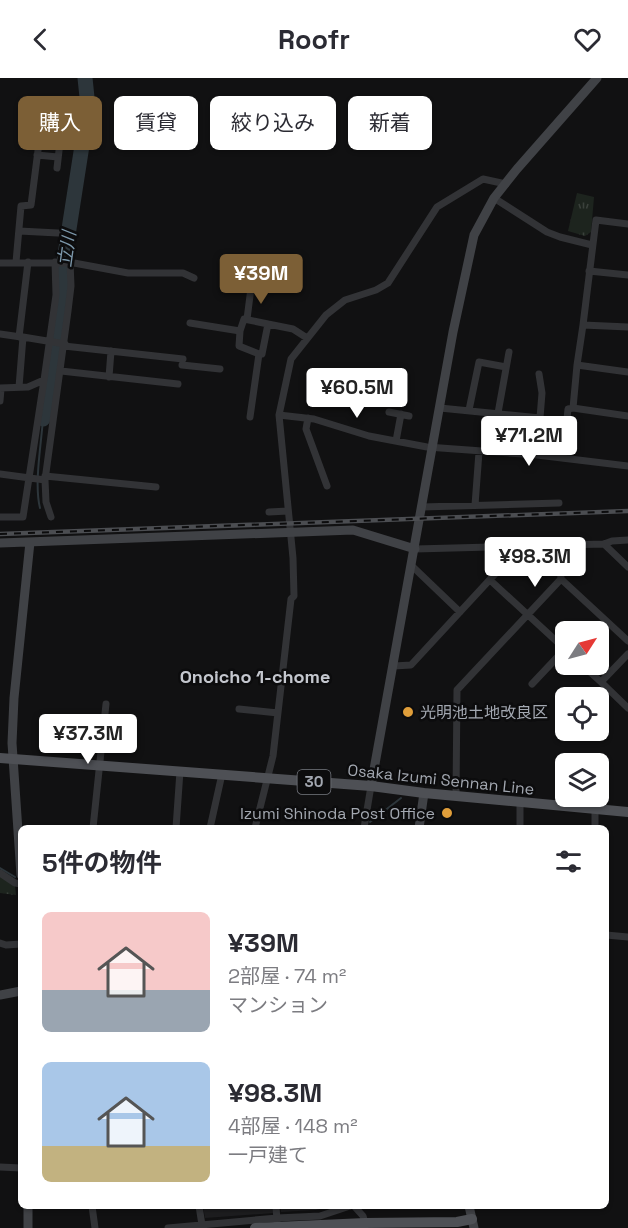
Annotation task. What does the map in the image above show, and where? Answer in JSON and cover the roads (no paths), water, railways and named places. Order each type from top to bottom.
[{"type":"main road","name":"Osaka Izumi Sennan Line","points":[[0,758],[371,786],[628,812]]},
{"type":"main road","points":[[255,1228],[278,1223],[473,1223]]},
{"type":"street","points":[[364,825],[453,332],[474,235],[494,198],[597,78]]},
{"type":"street","points":[[16,262],[21,206],[31,205],[38,150]]},
{"type":"street","points":[[57,168],[59,150]]},
{"type":"street","points":[[37,155],[58,157]]},
{"type":"street","points":[[256,825],[273,756],[291,599],[294,596],[279,415],[291,358],[326,315],[345,300],[376,290],[388,283],[437,207],[483,179],[506,184]]},
{"type":"street","points":[[494,198],[547,232],[592,245]]},
{"type":"street","points":[[573,408],[596,220],[628,224]]},
{"type":"street","points":[[19,231],[58,233]]},
{"type":"street","points":[[0,262],[70,262],[128,273],[183,273],[194,278]]},
{"type":"street","points":[[19,387],[28,262]]},
{"type":"street","points":[[0,517],[23,517],[51,342],[57,295],[57,262]]},
{"type":"street","points":[[51,517],[46,502],[45,478],[71,286],[70,262]]},
{"type":"street","points":[[589,271],[628,275]]},
{"type":"street","points":[[247,320],[251,288]]},
{"type":"street","points":[[260,354],[239,346],[244,319],[293,329],[307,338]]},
{"type":"street","points":[[190,323],[240,331]]},
{"type":"street","points":[[250,417],[260,354],[262,354],[268,324]]},
{"type":"street","points":[[583,324],[628,327]]},
{"type":"street","points":[[0,334],[220,369]]},
{"type":"street","points":[[109,377],[111,351]]},
{"type":"street","points":[[498,413],[509,352]]},
{"type":"street","points":[[469,410],[479,362],[506,367]]},
{"type":"street","points":[[577,365],[628,372]]},
{"type":"street","points":[[61,371],[178,384]]},
{"type":"street","points":[[537,456],[542,393],[539,374]]},
{"type":"street","points":[[0,401],[1,388],[28,387],[45,382],[58,384]]},
{"type":"street","points":[[440,408],[540,417]]},
{"type":"street","points":[[563,458],[568,409],[628,416]]},
{"type":"street","points":[[389,412],[409,416]]},
{"type":"street","points":[[396,441],[401,414]]},
{"type":"street","points":[[279,415],[308,418],[369,436],[432,448],[563,458],[628,466]]},
{"type":"street","points":[[308,418],[306,429],[327,486]]},
{"type":"street","points":[[475,506],[479,452]]},
{"type":"street","points":[[0,474],[156,487]]},
{"type":"street","points":[[422,507],[559,503]]},
{"type":"street","points":[[269,512],[288,511]]},
{"type":"street","points":[[0,543],[353,530],[415,549],[519,548],[604,544],[628,540]]},
{"type":"street","points":[[18,825],[12,743],[14,698],[30,542]]},
{"type":"street","points":[[604,544],[628,567]]},
{"type":"street","points":[[559,546],[561,579],[628,641]]},
{"type":"street","points":[[394,666],[411,665],[519,548]]},
{"type":"street","points":[[412,566],[460,612]]},
{"type":"street","points":[[456,796],[457,690],[561,579]]},
{"type":"street","points":[[490,580],[555,641]]},
{"type":"street","points":[[601,682],[628,654]]},
{"type":"street","points":[[532,684],[555,660]]},
{"type":"street","points":[[593,675],[628,708]]},
{"type":"street","points":[[93,825],[106,704]]},
{"type":"street","points":[[239,709],[278,713]]},
{"type":"street","points":[[105,721],[113,721]]},
{"type":"street","points":[[176,825],[180,771]]},
{"type":"street","points":[[211,825],[222,774]]},
{"type":"street","points":[[419,825],[424,793]]},
{"type":"street","points":[[520,802],[520,825]]},
{"type":"street","points":[[595,809],[595,825]]},
{"type":"street","points":[[0,873],[18,884]]},
{"type":"street","points":[[609,935],[628,937]]},
{"type":"street","points":[[0,943],[18,944]]},
{"type":"street","points":[[0,995],[18,992]]},
{"type":"street","points":[[0,1167],[18,1168]]},
{"type":"street","points":[[28,1209],[28,1228]]},
{"type":"street","points":[[92,1209],[95,1228]]},
{"type":"street","points":[[199,1209],[202,1225]]},
{"type":"street","points":[[168,1228],[278,1223],[320,1216],[342,1209]]},
{"type":"street","points":[[355,1209],[363,1216],[365,1223]]},
{"type":"waterway","name":"立川","points":[[43,419],[58,341],[63,301],[64,261],[88,107],[85,78]]},
{"type":"waterway","points":[[40,508],[38,476],[43,419]]},
{"type":"waterway","points":[[370,822],[401,798]]},
{"type":"waterway","points":[[0,868],[15,877]]},
{"type":"railway","points":[[0,534],[628,511]]},
{"type":"place","name":"光明池土地改良区","points":[[408,712]]},
{"type":"place","name":"Izumi Shinoda Post Office","points":[[447,813]]},
{"type":"district","name":"Onoicho 1-chome","points":[[255,677]]}]
